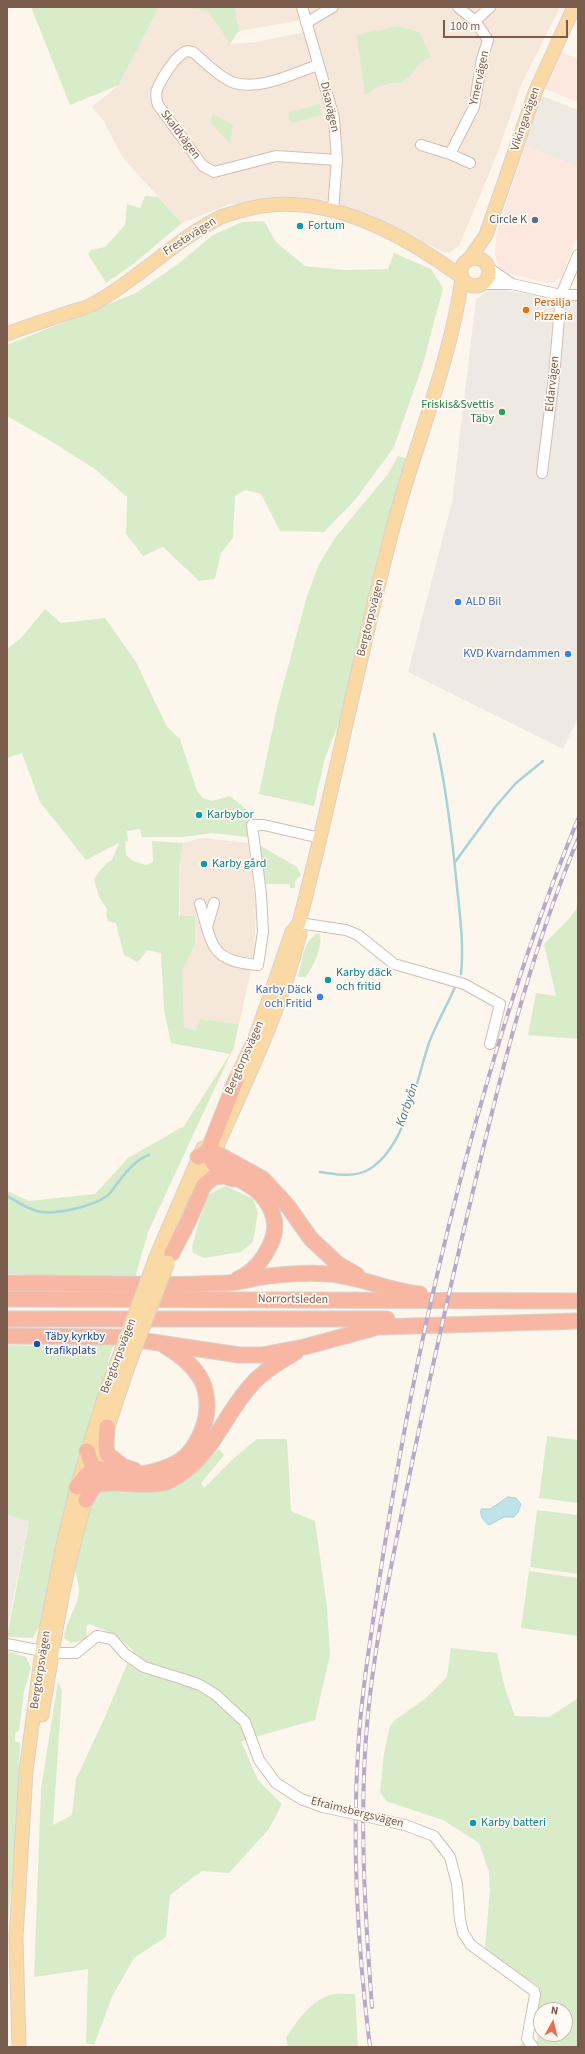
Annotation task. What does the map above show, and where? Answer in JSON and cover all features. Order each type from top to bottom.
[{"type":"highway","points":[[208,1155],[236,1080]]},
{"type":"highway","points":[[208,1155],[217,1167],[258,1191],[267,1201],[274,1216],[275,1233],[263,1259],[249,1274],[230,1283]]},
{"type":"highway","points":[[208,1155],[263,1178],[287,1205],[311,1239],[338,1264],[370,1282]]},
{"type":"highway","points":[[170,1257],[189,1220],[204,1185],[214,1178],[224,1176],[246,1183]]},
{"type":"highway","points":[[7,1283],[230,1283],[285,1274],[310,1273],[330,1274],[370,1282],[390,1289],[418,1294],[514,1300]]},
{"type":"highway","name":"Norrortsleden","points":[[7,1299],[220,1299],[438,1302],[514,1300],[578,1301]]},
{"type":"highway","name":"Norrortsleden","points":[[7,1319],[578,1320]]},
{"type":"highway","points":[[7,1336],[104,1336],[149,1341],[239,1355],[262,1354],[304,1347],[378,1327],[578,1320]]},
{"type":"highway","points":[[77,1487],[86,1475],[94,1470],[103,1468],[136,1475],[173,1465],[185,1457],[199,1441],[207,1416],[205,1390],[200,1376],[186,1358],[165,1346],[149,1341]]},
{"type":"highway","points":[[86,1500],[94,1487],[104,1483],[124,1485],[168,1482],[185,1471],[203,1455],[254,1381],[281,1361],[304,1347]]},
{"type":"highway","points":[[107,1427],[107,1454],[124,1466],[140,1472],[153,1471]]},
{"type":"highway","points":[[87,1451],[94,1470],[104,1478],[124,1485]]},
{"type":"main road","name":"Vikingavägen","points":[[469,259],[486,235],[536,90],[574,7]]},
{"type":"main road","name":"Frestavägen","points":[[7,334],[93,304],[119,290],[181,240],[218,218],[247,209],[272,204],[304,205],[333,210],[359,218],[430,254],[462,278]]},
{"type":"main road","name":"Vikingavägen","points":[[486,235],[488,266]]},
{"type":"main road","name":"Frestavägen","points":[[430,254],[469,259]]},
{"type":"main road","points":[[469,259],[481,259],[488,266],[488,277],[481,285],[468,285],[462,278],[462,268],[469,259]]},
{"type":"main road","name":"Bergtorpsvägen","points":[[236,1080],[256,1036],[292,932],[299,923],[320,838],[362,651],[396,519],[457,318],[462,278]]},
{"type":"main road","name":"Bergtorpsvägen","points":[[457,318],[481,285]]},
{"type":"main road","name":"Bergtorpsvägen","points":[[47,1652],[94,1470],[124,1362],[156,1257],[265,1041],[295,955],[301,931],[299,923]]},
{"type":"main road","name":"Bergtorpsvägen","points":[[19,2047],[16,1937],[24,1815],[33,1771],[47,1652],[63,1545],[87,1451],[107,1388],[124,1362],[170,1257],[208,1155]]},
{"type":"street","name":"Disavägen","points":[[302,7],[334,118],[337,160],[333,210]]},
{"type":"street","points":[[306,23],[334,7]]},
{"type":"street","name":"Ymervägen","points":[[450,154],[474,107],[482,59],[488,40],[475,20],[458,7]]},
{"type":"street","points":[[475,20],[490,7]]},
{"type":"street","name":"Skaldvägen","points":[[318,64],[265,82],[245,84],[233,82],[223,77],[193,52],[187,51],[178,55],[158,87],[156,100],[158,106],[203,166],[214,172],[276,156],[337,160]]},
{"type":"street","points":[[422,145],[450,154],[470,163]]},
{"type":"street","name":"Eldarvägen","points":[[542,473],[554,377],[561,295],[578,255]]},
{"type":"street","points":[[488,266],[512,284]]},
{"type":"street","points":[[481,285],[512,284],[561,295],[578,296]]},
{"type":"street","points":[[200,904],[213,946],[219,954],[240,964],[258,965],[263,932],[262,894],[252,825],[264,825],[320,838]]},
{"type":"street","points":[[207,927],[214,903]]},
{"type":"street","points":[[299,923],[346,930],[358,935],[394,964],[464,984],[500,1004],[490,1044]]},
{"type":"street","name":"Efraimsbergsvägen","points":[[7,1644],[47,1652],[76,1653],[98,1636],[112,1639],[124,1654],[144,1667],[200,1685],[216,1695],[244,1722],[259,1760],[276,1783],[301,1800],[323,1807],[405,1825],[434,1836],[450,1857],[457,1884],[460,1920],[463,1933],[471,1945],[534,1991],[535,1995],[527,2039],[533,2047]]},
{"type":"shaded area","points":[[159,7],[177,7],[208,11],[230,44],[257,42],[304,32],[302,20],[239,31],[235,7],[560,7],[521,85],[498,152],[459,246],[450,253],[328,200],[275,199],[227,205],[182,223],[123,158],[103,120],[92,107],[119,85]]},
{"type":"shaded area","points":[[561,52],[578,59],[578,102],[544,89]]},
{"type":"shaded area","points":[[542,96],[578,110],[578,167],[525,146]]},
{"type":"shaded area","points":[[525,146],[578,167],[578,235],[562,276],[554,282],[547,283],[508,273],[499,267],[495,255],[496,235]]},
{"type":"shaded area","points":[[492,288],[555,299],[578,300],[578,718],[563,749],[408,672],[452,502],[476,299]]},
{"type":"shaded area","points":[[202,838],[248,843],[256,909],[254,957],[239,1024],[200,1019],[196,1031],[184,1027],[182,1017],[182,971],[195,916],[180,915],[179,871],[183,843]]},
{"type":"shaded area","points":[[7,1515],[29,1520],[7,1630]]},
{"type":"green space","points":[[31,7],[159,7],[119,85],[70,105]]},
{"type":"green space","points":[[177,7],[235,7],[239,31],[230,44],[208,11]]},
{"type":"green space","points":[[398,26],[419,32],[431,57],[420,62],[411,75],[400,83],[379,85],[365,96],[357,35]]},
{"type":"green space","points":[[319,104],[322,115],[290,123],[288,113]]},
{"type":"green space","points":[[213,114],[233,125],[230,143],[210,122]]},
{"type":"green space","points":[[145,196],[158,197],[182,223],[132,265],[106,283],[88,254],[91,250],[105,247],[125,225],[127,204],[140,208]]},
{"type":"green space","points":[[264,221],[276,242],[305,266],[344,270],[388,269],[394,253],[431,269],[443,288],[423,364],[394,447],[355,500],[324,532],[280,531],[261,494],[245,490],[235,496],[233,538],[221,553],[215,579],[199,581],[163,547],[143,556],[126,534],[127,497],[95,469],[7,416],[7,345],[136,293],[178,264],[213,235],[242,222]]},
{"type":"green space","points":[[398,456],[406,458],[380,547],[340,720],[325,758],[314,806],[259,794],[277,708],[307,596],[319,564],[335,538],[388,474]]},
{"type":"green space","points":[[45,609],[61,623],[105,618],[136,662],[167,727],[180,739],[197,791],[203,798],[212,801],[230,796],[246,809],[248,837],[212,833],[184,837],[142,837],[140,829],[127,831],[128,841],[125,842],[126,855],[133,861],[146,865],[153,862],[152,841],[183,843],[179,871],[179,917],[180,915],[195,916],[195,944],[182,971],[184,1027],[196,1031],[200,1019],[239,1024],[234,1047],[148,1232],[135,1278],[7,1274],[7,1191],[29,1201],[95,1194],[128,1158],[184,1126],[230,1054],[171,1043],[164,1010],[161,953],[147,950],[138,962],[124,955],[116,923],[108,921],[106,915],[107,909],[99,897],[94,879],[104,866],[112,860],[119,843],[86,860],[40,802],[22,753],[7,758],[7,649],[21,638]]},
{"type":"green space","points":[[259,845],[297,867],[301,875],[295,881],[295,888],[290,888],[289,884],[265,884]]},
{"type":"green space","points":[[578,906],[578,1039],[528,1035],[536,993],[556,996],[544,944],[569,919]]},
{"type":"green space","points":[[319,933],[319,949],[314,963],[305,977],[298,977],[306,946],[314,936]]},
{"type":"green space","points":[[226,1186],[253,1199],[258,1212],[253,1242],[241,1252],[204,1258],[193,1253],[192,1247],[206,1196]]},
{"type":"green space","points":[[116,1340],[109,1357],[108,1376],[42,1629],[38,1628],[33,1638],[7,1637],[29,1521],[7,1515],[7,1345],[42,1346],[58,1349],[62,1343]]},
{"type":"green space","points":[[547,1436],[578,1440],[578,1503],[539,1498]]},
{"type":"green space","points":[[257,1439],[287,1439],[291,1511],[315,1521],[327,1607],[330,1655],[315,1720],[241,1741],[258,1780],[282,1804],[269,1829],[229,1873],[202,1871],[170,1895],[166,1937],[134,1958],[112,1997],[94,2045],[86,2043],[88,1969],[34,1977],[41,1789],[58,1681],[62,1692],[53,1825],[72,1815],[76,1779],[105,1717],[133,1650],[114,1634],[89,1624],[86,1627],[87,1637],[85,1640],[71,1643],[64,1638],[78,1597],[79,1588],[75,1566],[77,1550],[83,1528],[96,1491],[184,1477],[200,1468],[219,1449],[224,1455],[201,1483],[204,1488],[234,1458]]},
{"type":"green space","points":[[537,1510],[578,1515],[578,1574],[530,1567]]},
{"type":"green space","points":[[529,1571],[578,1578],[578,1636],[521,1628]]},
{"type":"green space","points":[[451,1648],[497,1653],[505,1688],[515,1716],[549,1717],[578,1698],[578,2047],[517,2047],[523,2043],[533,2042],[573,2042],[573,2002],[538,2002],[538,1986],[492,1955],[485,1948],[490,1890],[489,1872],[479,1843],[443,1820],[386,1801],[380,1792],[384,1753],[390,1726],[394,1721],[426,1698],[447,1677]]},
{"type":"green space","points":[[7,1651],[26,1657],[31,1668],[24,1691],[19,1731],[15,1733],[15,1741],[20,1743],[14,1860],[7,1931]]},
{"type":"green space","points":[[355,1994],[358,2047],[288,2047],[286,2038],[305,2012],[316,2002],[330,1995]]},
{"type":"water","points":[[508,1497],[516,1498],[521,1504],[514,1517],[504,1517],[489,1525],[485,1522],[482,1518],[481,1509],[490,1509]]},
{"type":"waterway","points":[[434,734],[445,790],[453,848],[461,930],[461,974]]},
{"type":"waterway","points":[[455,862],[496,806],[516,783],[543,761]]},
{"type":"waterway","name":"Karbyån","points":[[320,1172],[350,1175],[368,1170],[381,1160],[392,1146],[401,1130],[408,1112],[429,1043],[455,987]]},
{"type":"waterway","points":[[7,1196],[27,1207],[41,1212],[62,1211],[85,1206],[104,1198],[110,1193],[132,1166],[149,1155]]},
{"type":"railway","points":[[370,2047],[362,1974],[357,1899],[356,1787],[359,1730],[369,1649],[394,1492],[424,1333],[471,1137],[509,1008],[553,881],[578,819]]},
{"type":"railway","points":[[372,2007],[365,1902],[363,1796],[367,1725],[373,1671],[391,1565],[430,1377],[485,1140],[511,1038],[541,937],[578,839]]},
{"type":"place","name":"Circle K","points":[[535,220]]},
{"type":"place","name":"Fortum","points":[[300,226]]},
{"type":"place","name":"Persilja Pizzeria","points":[[526,310]]},
{"type":"place","name":"Friskis&Svettis Täby","points":[[502,412]]},
{"type":"place","name":"ALD Bil","points":[[458,602]]},
{"type":"place","name":"KVD Kvarndammen","points":[[568,654]]},
{"type":"place","name":"Karbybor","points":[[199,815]]},
{"type":"place","name":"Karby gård","points":[[204,864]]},
{"type":"place","name":"Karby däck och fritid","points":[[328,980]]},
{"type":"place","name":"Karby Däck och Fritid","points":[[320,997]]},
{"type":"place","name":"Täby kyrkby trafikplats","points":[[37,1344]]},
{"type":"place","name":"Karby batteri","points":[[473,1823]]}]
